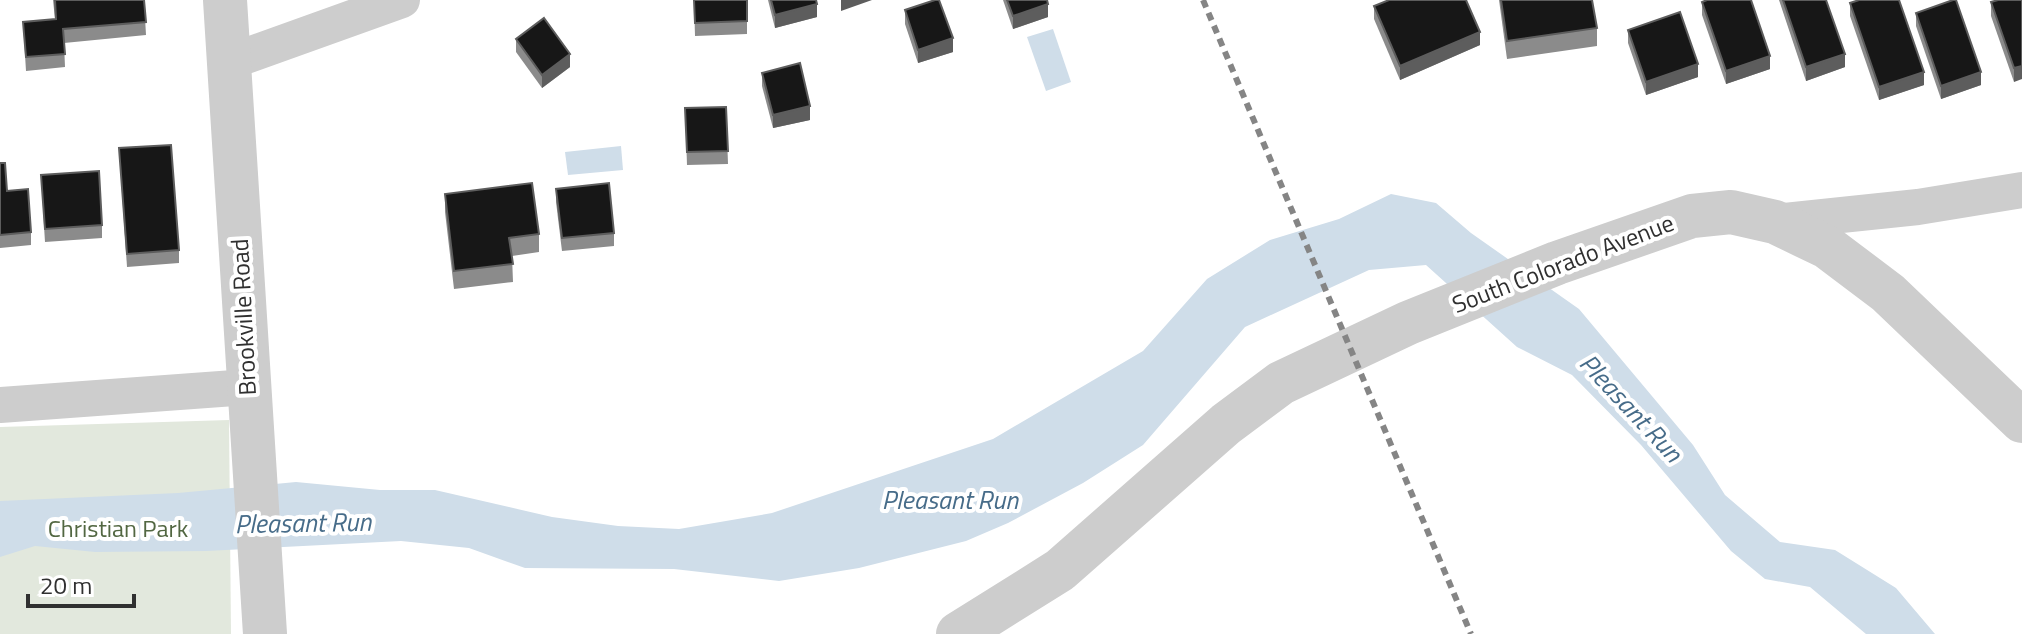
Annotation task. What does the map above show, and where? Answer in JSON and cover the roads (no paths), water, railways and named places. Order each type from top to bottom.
[{"type":"street","name":"Brookville Road","points":[[225,0],[265,628]]},
{"type":"street","points":[[229,62],[402,0]]},
{"type":"street","name":"South Colorado Avenue","points":[[958,634],[1019,599],[1073,559],[1256,400],[1281,383],[1408,323],[1557,263],[1692,216],[1731,212],[1775,222],[1918,207],[2022,190]]},
{"type":"street","points":[[1775,222],[1827,247],[1888,293],[2022,421]]},
{"type":"street","points":[[0,405],[248,387]]},
{"type":"water","points":[[1053,29],[1071,82],[1046,91],[1027,37]]},
{"type":"water","points":[[621,146],[623,170],[568,175],[565,152]]},
{"type":"water","name":"Pleasant Run","points":[[1391,194],[1436,203],[1471,233],[1579,309],[1693,445],[1725,495],[1780,542],[1835,550],[1896,588],[1935,634],[1866,634],[1810,587],[1765,579],[1731,551],[1641,445],[1572,375],[1517,347],[1426,265],[1369,270],[1245,327],[1143,445],[1083,483],[1008,523],[966,541],[859,568],[779,581],[674,569],[525,568],[469,548],[401,541],[206,551],[95,552],[35,546],[0,557],[0,501],[178,493],[296,482],[380,490],[435,490],[552,517],[618,526],[679,529],[772,513],[993,439],[1143,351],[1207,279],[1270,240],[1339,219]]},
{"type":"railway","points":[[1203,0],[1471,634]]},
{"type":"park label","name":"Christian Park","points":[[118,529]]}]
